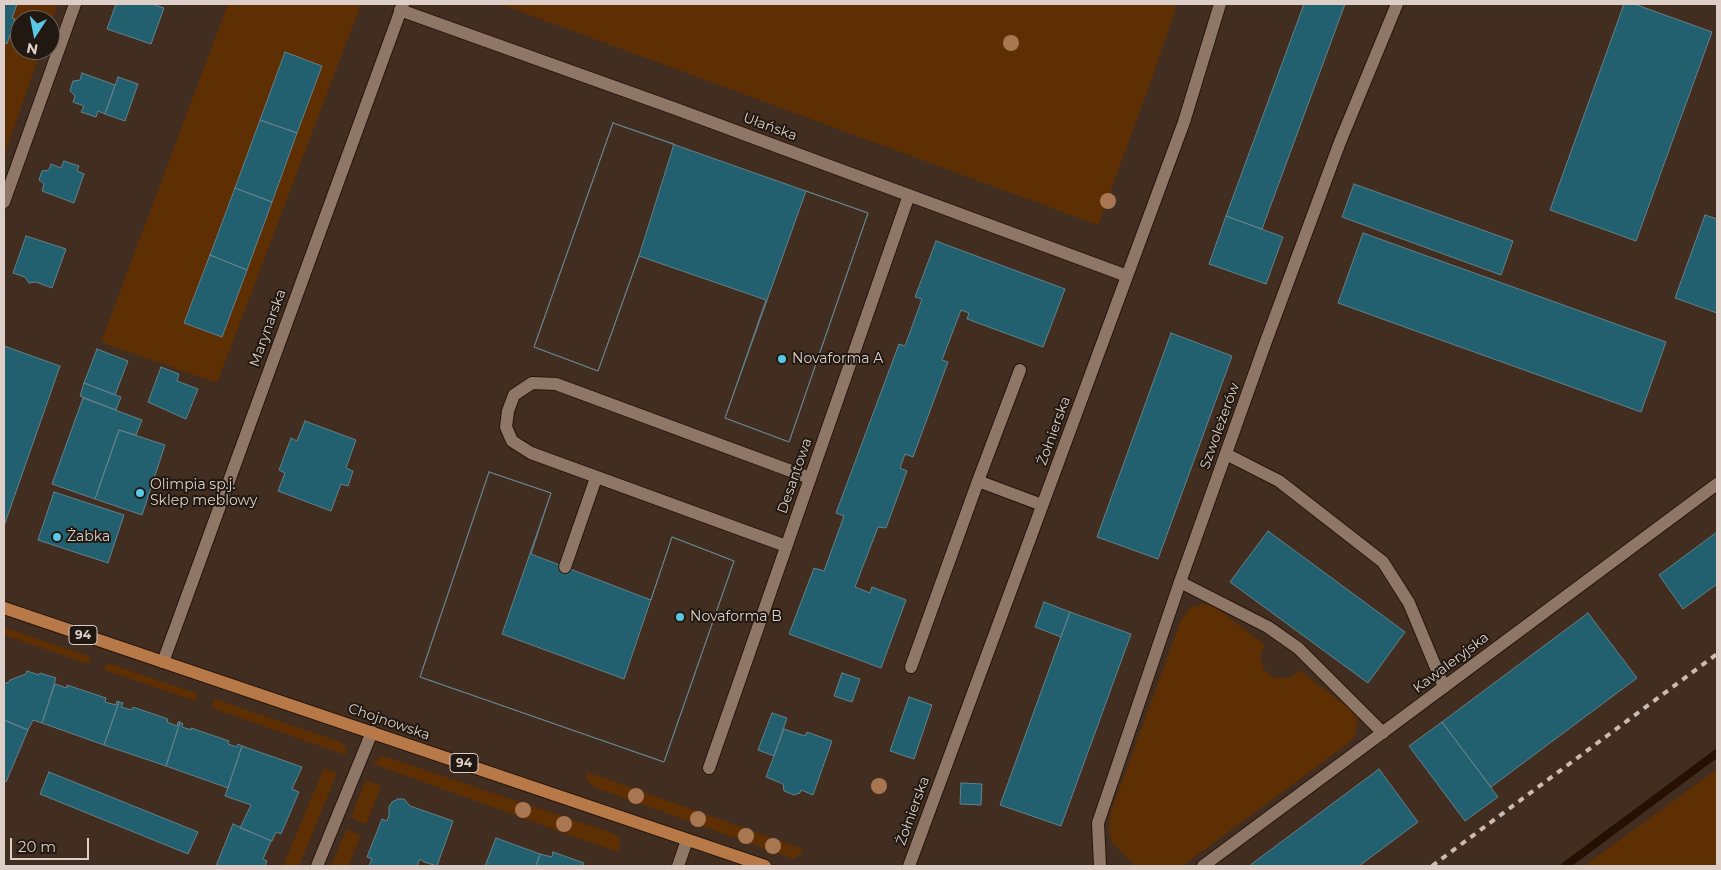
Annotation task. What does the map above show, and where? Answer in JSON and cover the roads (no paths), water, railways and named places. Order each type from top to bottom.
[{"type":"main road","name":"Chojnowska","points":[[4,608],[765,866]]},
{"type":"street","points":[[4,202],[75,4]]},
{"type":"street","name":"Żołnierska","points":[[909,866],[1184,122],[1220,4]]},
{"type":"street","name":"Szwoleżerów","points":[[1100,866],[1098,823],[1180,582],[1340,142],[1397,4]]},
{"type":"street","name":"Ułańska","points":[[402,7],[1127,276]]},
{"type":"street","name":"Marynarska","points":[[163,662],[402,7]]},
{"type":"street","name":"Desantowa","points":[[709,768],[909,194]]},
{"type":"street","points":[[911,667],[1020,370]]},
{"type":"street","points":[[786,546],[531,453],[512,441],[506,427],[508,411],[514,394],[532,383],[556,384],[810,478]]},
{"type":"street","points":[[1226,454],[1279,481],[1383,562],[1409,603],[1444,687]]},
{"type":"street","points":[[565,567],[596,478]]},
{"type":"street","points":[[978,481],[1042,505]]},
{"type":"street","name":"Kawaleryjska","points":[[1203,866],[1717,484]]},
{"type":"street","points":[[1180,582],[1268,627],[1298,648],[1383,732]]},
{"type":"street","points":[[317,866],[372,732]]},
{"type":"street","points":[[678,866],[687,840]]},
{"type":"waterway","points":[[1565,866],[1717,753]]},
{"type":"railway","points":[[1432,866],[1717,654]]},
{"type":"place","name":"Novaforma A","points":[[782,359]]},
{"type":"place","name":"Olimpia sp.j. Sklep meblowy","points":[[140,493]]},
{"type":"place","name":"Żabka","points":[[57,537]]},
{"type":"place","name":"Novaforma B","points":[[680,617]]}]
